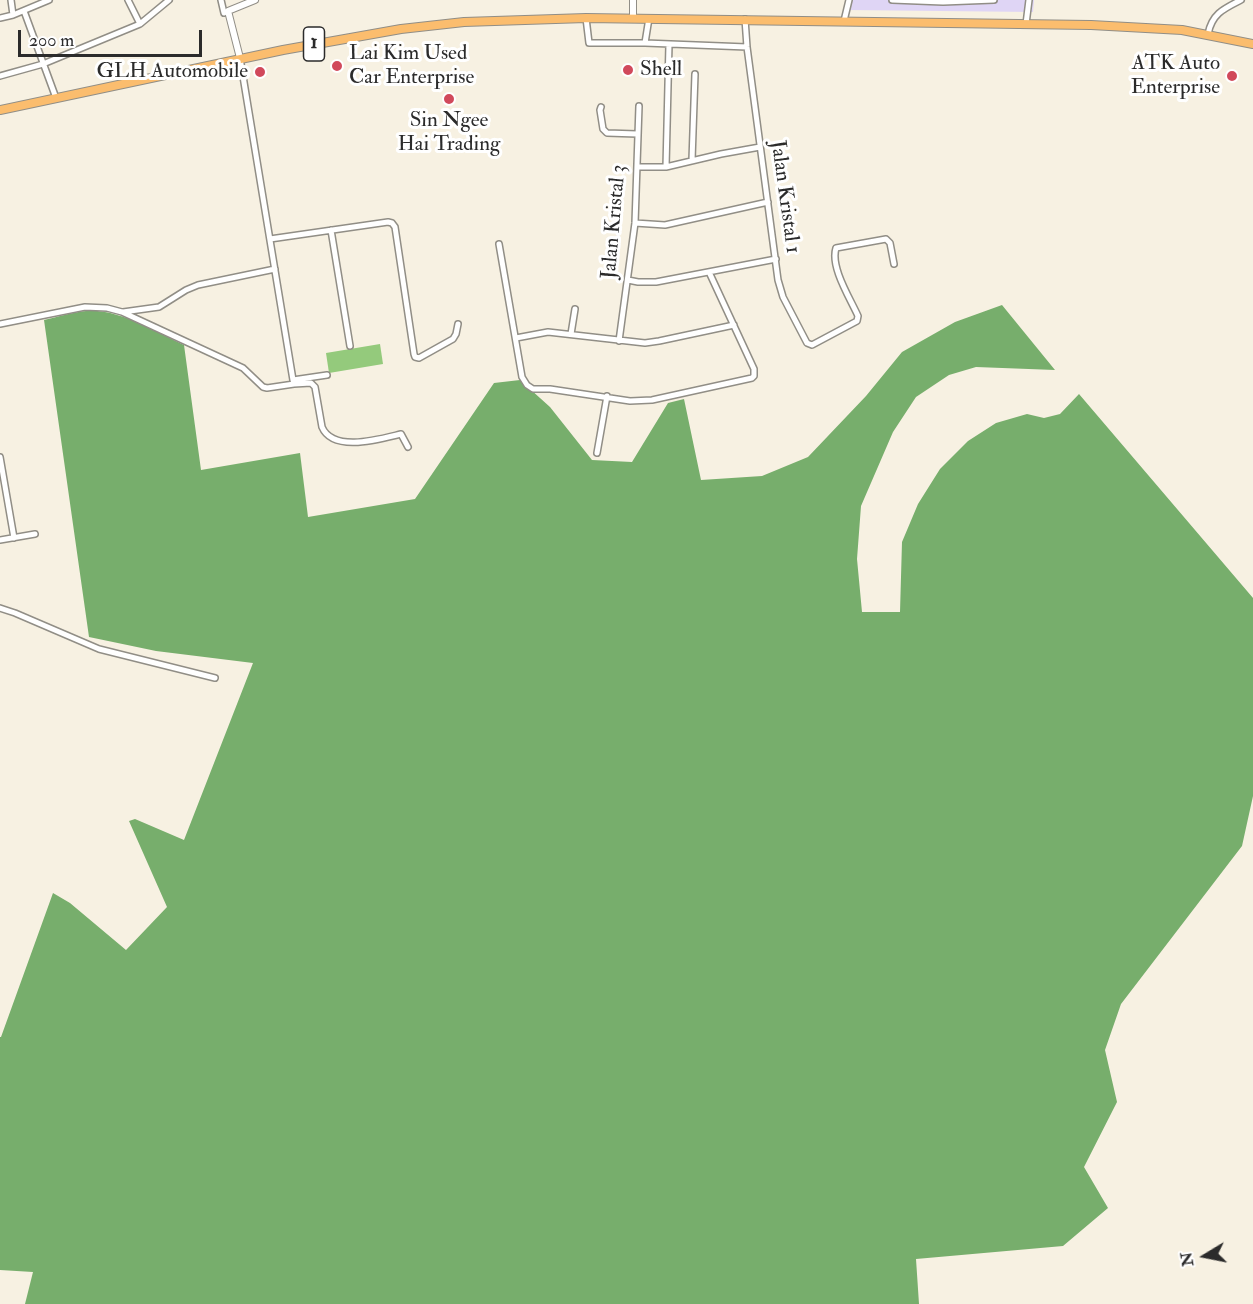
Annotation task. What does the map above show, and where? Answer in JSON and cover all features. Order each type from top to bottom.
[{"type":"main road","name":"1","points":[[0,110],[240,58],[401,29],[464,22],[649,18],[1141,27],[1182,30],[1253,44]]},
{"type":"street","points":[[11,0],[13,15]]},
{"type":"street","points":[[0,18],[49,0]]},
{"type":"street","points":[[128,0],[140,24]]},
{"type":"street","points":[[0,76],[43,64],[140,24],[169,0]]},
{"type":"street","points":[[221,0],[224,13]]},
{"type":"street","points":[[255,0],[228,11],[240,58],[293,382]]},
{"type":"street","points":[[633,0],[633,18]]},
{"type":"street","points":[[844,21],[849,0]]},
{"type":"street","points":[[892,0],[943,2],[994,0]]},
{"type":"street","points":[[1026,24],[1029,0]]},
{"type":"street","points":[[1208,34],[1215,16],[1241,0]]},
{"type":"street","points":[[24,11],[56,98]]},
{"type":"street","points":[[586,18],[589,43],[747,47]]},
{"type":"street","points":[[645,43],[649,18]]},
{"type":"street","name":"Jalan Kristal 1","points":[[745,19],[778,280],[783,297],[807,343],[809,345],[835,333],[858,319],[836,269],[834,252],[836,248],[886,239],[890,243],[894,264]]},
{"type":"street","points":[[666,166],[669,44]]},
{"type":"street","points":[[692,160],[695,74]]},
{"type":"street","name":"Jalan Kristal 3","points":[[619,341],[635,223],[639,105]]},
{"type":"street","points":[[601,107],[604,131],[638,134]]},
{"type":"street","points":[[637,167],[666,166],[760,147]]},
{"type":"street","points":[[635,223],[664,225],[768,202]]},
{"type":"street","points":[[270,239],[392,223],[395,227],[415,357],[419,358],[450,342],[456,334],[458,324]]},
{"type":"street","points":[[332,231],[350,346]]},
{"type":"street","points":[[499,244],[522,377],[527,386],[533,389],[550,388],[630,401],[652,400],[750,380],[754,376],[754,369],[709,272]]},
{"type":"street","points":[[628,280],[656,282],[776,259]]},
{"type":"street","points":[[122,312],[159,307],[198,285],[275,269]]},
{"type":"street","points":[[0,324],[85,307],[107,308],[122,312],[243,368],[267,388],[327,375]]},
{"type":"street","points":[[571,334],[575,309]]},
{"type":"street","points":[[516,338],[548,332],[645,343],[734,325]]},
{"type":"street","points":[[293,382],[311,383],[315,387],[322,427],[334,440],[365,442],[401,434],[408,447]]},
{"type":"street","points":[[597,453],[607,396]]},
{"type":"street","points":[[0,458],[15,538]]},
{"type":"street","points":[[0,540],[35,534]]},
{"type":"street","points":[[0,608],[99,649],[215,678]]},
{"type":"shaded area","points":[[848,0],[1034,0],[1033,12],[847,10]]},
{"type":"green space","points":[[1002,305],[1055,370],[976,367],[949,375],[916,397],[893,432],[861,506],[857,559],[862,612],[900,612],[902,542],[918,504],[940,469],[968,441],[996,423],[1027,414],[1044,418],[1060,414],[1079,394],[1253,598],[1253,796],[1242,846],[1121,1004],[1105,1050],[1117,1102],[1084,1167],[1108,1208],[1063,1246],[916,1259],[919,1304],[25,1304],[33,1272],[0,1270],[0,1037],[53,893],[70,903],[126,950],[167,907],[129,821],[135,819],[184,840],[253,663],[156,651],[89,637],[44,320],[86,311],[111,313],[184,345],[201,470],[300,453],[308,517],[415,499],[494,383],[520,380],[550,407],[592,460],[632,462],[668,403],[684,399],[701,480],[762,476],[808,457],[866,396],[902,352],[955,322]]},
{"type":"green space","points":[[380,344],[383,364],[329,373],[326,353]]},
{"type":"place","name":"Lai Kim Used Car Enterprise","points":[[337,66]]},
{"type":"place","name":"Shell","points":[[628,70]]},
{"type":"place","name":"GLH Automobile","points":[[260,72]]},
{"type":"place","name":"ATK Auto Enterprise","points":[[1232,76]]},
{"type":"place","name":"Sin Ngee Hai Trading","points":[[449,99]]}]
